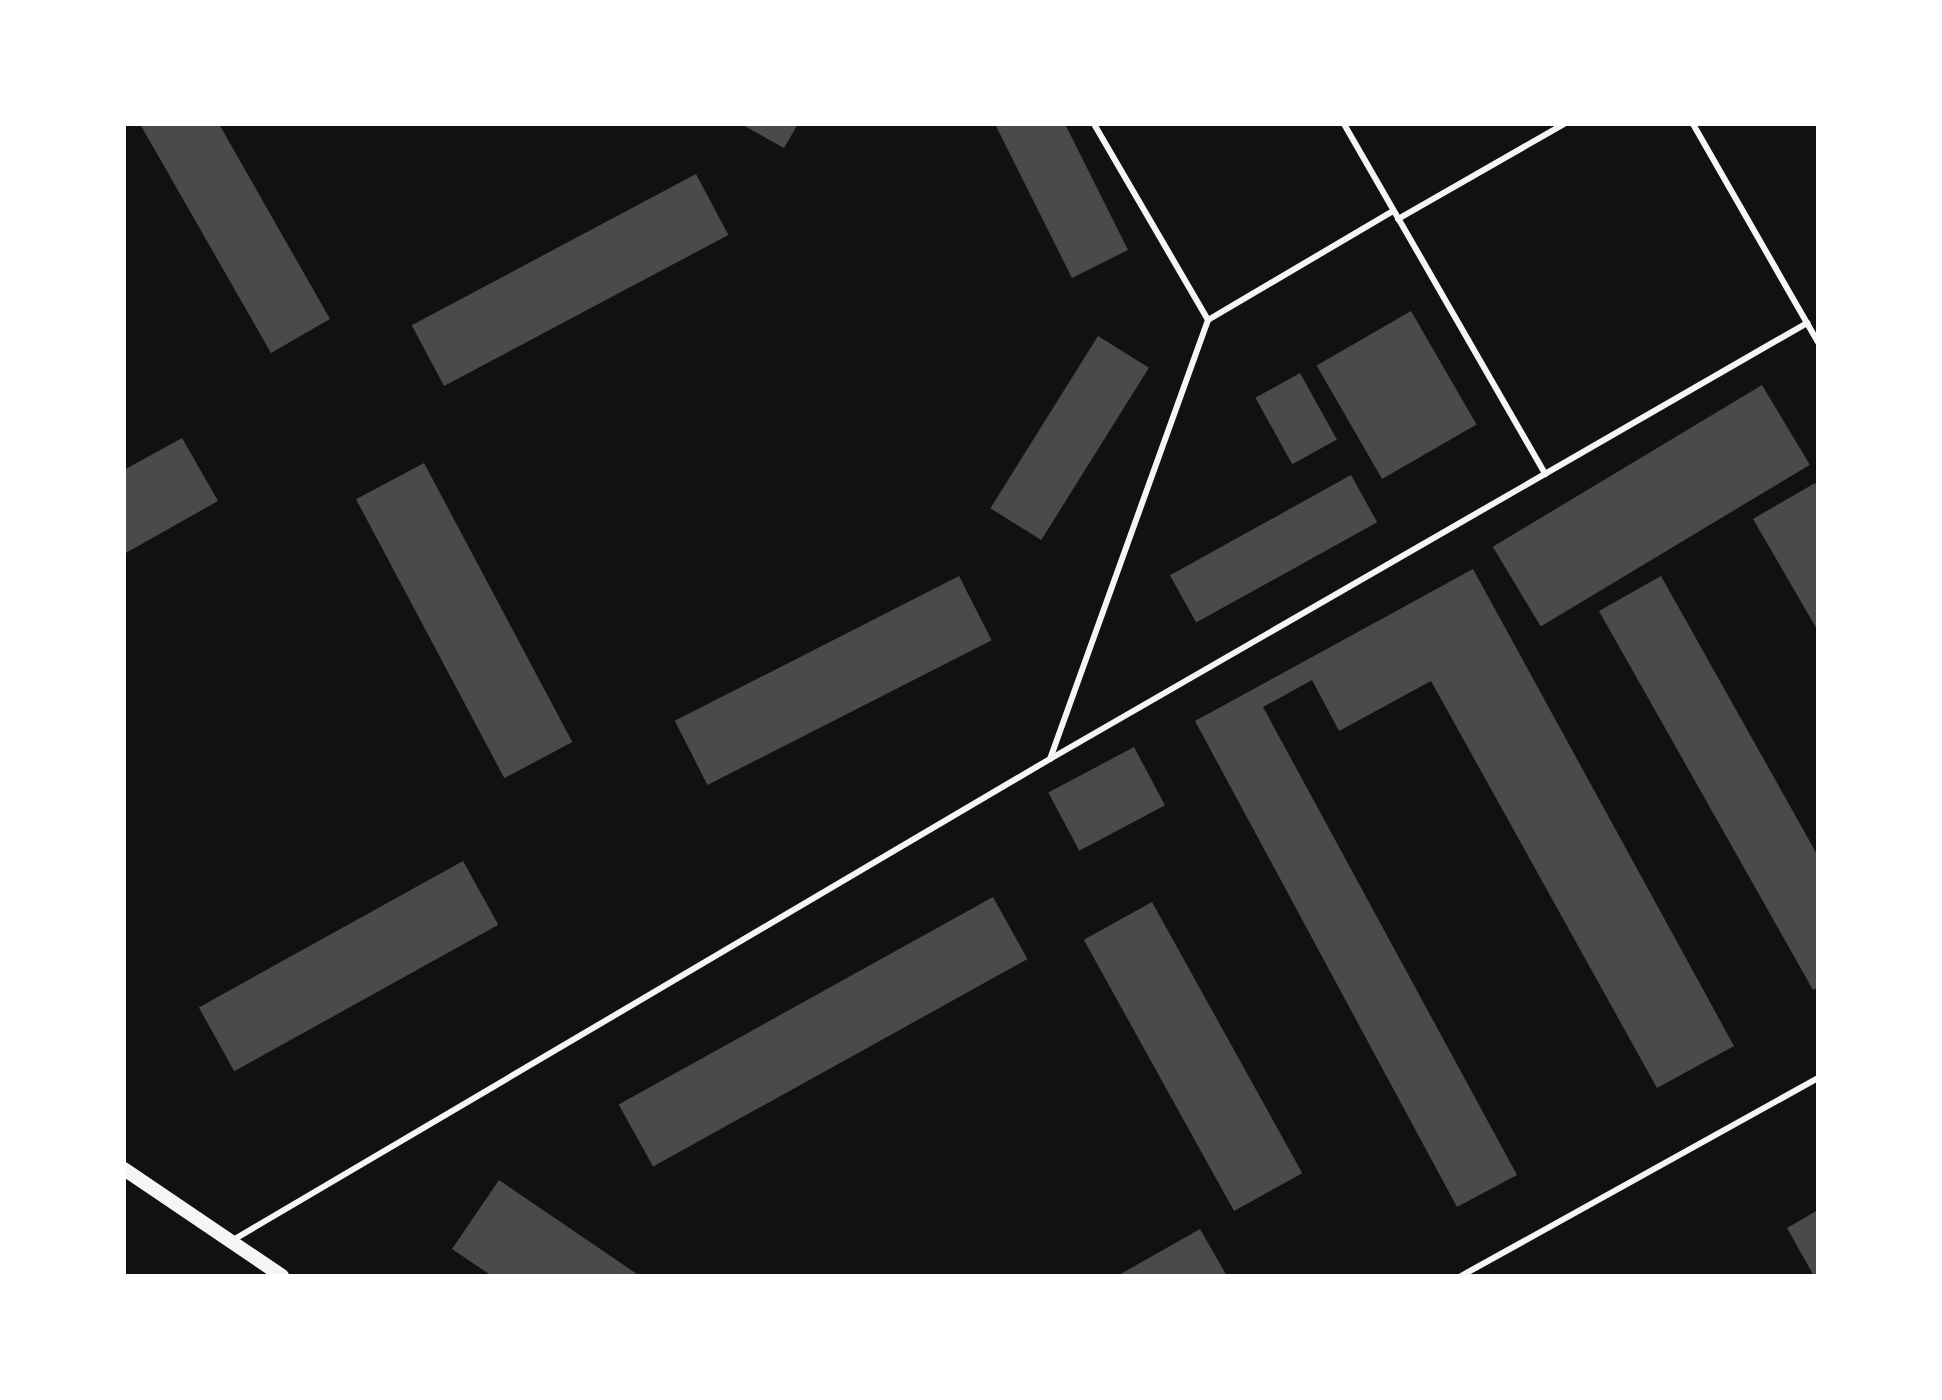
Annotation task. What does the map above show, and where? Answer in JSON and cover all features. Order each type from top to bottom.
[{"type":"street","points":[[124,1169],[282,1276]]},
{"type":"lane","points":[[1094,124],[1208,320]]},
{"type":"lane","points":[[1344,124],[1545,474]]},
{"type":"lane","points":[[1398,219],[1564,124]]},
{"type":"lane","points":[[1693,124],[1818,342]]},
{"type":"lane","points":[[1050,759],[1208,320],[1393,211]]},
{"type":"lane","points":[[230,1241],[1050,759],[1807,323]]},
{"type":"lane","points":[[1461,1276],[1818,1078]]},
{"type":"building","points":[[140,124],[219,124],[330,319],[271,353]]},
{"type":"building","points":[[741,124],[798,124],[784,148]]},
{"type":"building","points":[[995,124],[1065,124],[1128,250],[1072,278]]},
{"type":"building","points":[[696,174],[728,235],[444,386],[412,325]]},
{"type":"building","points":[[1411,311],[1477,424],[1382,479],[1317,366]]},
{"type":"building","points":[[1098,336],[1149,368],[1041,540],[990,508]]},
{"type":"building","points":[[1300,373],[1337,439],[1292,464],[1255,398]]},
{"type":"building","points":[[1762,385],[1810,465],[1541,626],[1493,547]]},
{"type":"building","points":[[182,438],[218,501],[124,554],[124,470]]},
{"type":"building","points":[[424,463],[572,742],[504,778],[356,499]]},
{"type":"building","points":[[1351,475],[1377,522],[1196,623],[1170,575]]},
{"type":"building","points":[[1815,483],[1818,488],[1818,631],[1753,519]]},
{"type":"building","points":[[1473,569],[1734,1046],[1657,1088],[1431,681],[1339,731],[1312,680],[1263,707],[1517,1175],[1457,1207],[1195,721]]},
{"type":"building","points":[[959,576],[992,640],[707,785],[675,721]]},
{"type":"building","points":[[1661,576],[1818,856],[1818,987],[1813,990],[1599,611]]},
{"type":"building","points":[[1134,747],[1165,805],[1079,851],[1048,793]]},
{"type":"building","points":[[463,861],[498,925],[234,1071],[199,1007]]},
{"type":"building","points":[[993,897],[1027,959],[653,1167],[619,1104]]},
{"type":"building","points":[[1152,902],[1302,1173],[1234,1211],[1084,940]]},
{"type":"building","points":[[499,1180],[640,1276],[492,1276],[452,1249]]},
{"type":"building","points":[[1818,1210],[1818,1276],[1814,1276],[1787,1228]]},
{"type":"building","points":[[1200,1229],[1227,1276],[1117,1276]]}]
